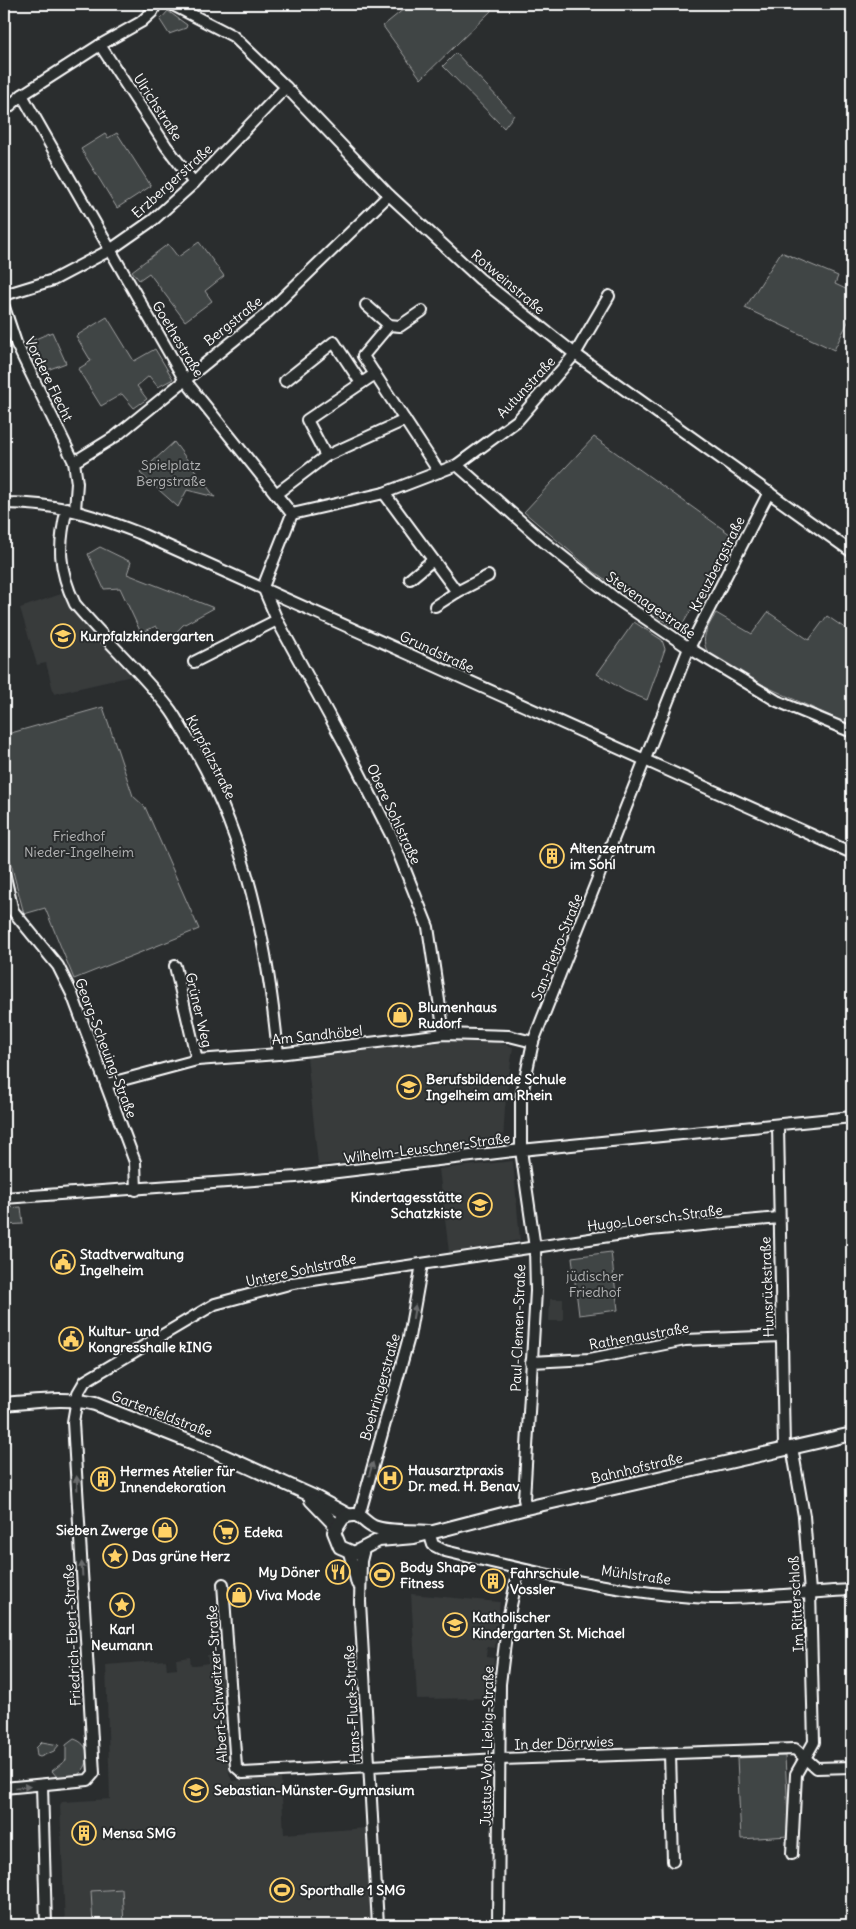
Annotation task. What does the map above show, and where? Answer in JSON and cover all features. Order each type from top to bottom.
[{"type":"street","points":[[4,111],[22,95],[140,22],[152,12],[156,4]]},
{"type":"street","name":"Rotweinstraße","points":[[172,4],[233,36],[286,87],[389,195],[480,279],[575,354],[852,552]]},
{"type":"street","name":"Ulrichstraße","points":[[100,45],[166,146],[194,183]]},
{"type":"street","name":"Erzbergerstraße","points":[[4,295],[53,280],[110,250],[153,220],[194,183],[286,87]]},
{"type":"street","name":"Goethestraße","points":[[22,95],[184,379],[292,514]]},
{"type":"street","name":"Bergstraße","points":[[74,462],[116,436],[264,316],[389,195]]},
{"type":"street","name":"Autunstraße","points":[[292,514],[384,493],[457,464],[518,420],[575,354],[610,296]]},
{"type":"street","points":[[366,305],[388,325],[400,326],[422,311]]},
{"type":"street","name":"Vordere Flecht","points":[[4,307],[16,343],[74,462]]},
{"type":"street","points":[[388,325],[363,356],[439,472]]},
{"type":"street","points":[[285,381],[334,342],[361,383]]},
{"type":"street","points":[[326,456],[307,420],[375,374]]},
{"type":"street","points":[[276,494],[326,456],[405,420]]},
{"type":"street","points":[[71,509],[77,483],[74,462]]},
{"type":"street","name":"Stevenagestraße","points":[[457,464],[543,542],[615,598],[690,648],[777,701],[852,732]]},
{"type":"street","name":"Kreuzbergstraße","points":[[646,760],[690,648],[769,492]]},
{"type":"street","points":[[384,493],[457,592]]},
{"type":"street","name":"Grundstraße","points":[[4,503],[36,503],[71,509],[139,533],[263,587],[852,853]]},
{"type":"street","name":"Kurpfalzstraße","points":[[71,509],[60,540],[60,553],[66,586],[75,604],[170,709],[198,756],[218,797],[250,884],[262,931],[272,992],[278,1054]]},
{"type":"street","points":[[263,587],[292,514]]},
{"type":"street","points":[[410,580],[433,560]]},
{"type":"street","points":[[435,606],[488,576]]},
{"type":"street","name":"Obere Sohlstraße","points":[[263,587],[277,620],[350,754],[392,837],[428,927],[444,1034]]},
{"type":"street","points":[[194,662],[277,620]]},
{"type":"street","name":"San-Pietro-Straße","points":[[521,1150],[521,1098],[533,1042],[646,760]]},
{"type":"street","name":"Georg-Scheuing-Straße","points":[[4,872],[13,911],[58,966],[72,994],[135,1162],[136,1190]]},
{"type":"street","name":"Grüner Weg","points":[[175,966],[196,1060]]},
{"type":"street","name":"Am Sandhöbel","points":[[107,1084],[196,1060],[278,1054],[444,1034],[509,1036],[533,1042]]},
{"type":"street","name":"Wilhelm-Leuschner-Straße","points":[[4,1198],[296,1177],[521,1150],[852,1117]]},
{"type":"street","name":"Hunsrückstraße","points":[[778,1125],[782,1336],[788,1448]]},
{"type":"street","name":"Paul-Clemen-Straße","points":[[521,1150],[535,1248],[536,1291],[524,1499],[526,1508]]},
{"type":"street","name":"Hugo-Loersch-Straße","points":[[535,1248],[650,1230],[779,1218]]},
{"type":"street","name":"Untere Sohlstraße","points":[[77,1401],[80,1386],[85,1381],[215,1304],[293,1283],[535,1248]]},
{"type":"street","name":"Boehringerstraße","points":[[353,1516],[409,1337],[422,1264]]},
{"type":"street","name":"Rathenaustraße","points":[[531,1362],[590,1359],[685,1340],[782,1336]]},
{"type":"street","name":"Gartenfeldstraße","points":[[4,1404],[77,1401],[95,1404],[178,1435],[353,1516]]},
{"type":"street","name":"Friedrich-Ebert-Straße","points":[[4,1788],[42,1786],[88,1780],[94,1773],[73,1422],[77,1401]]},
{"type":"street","name":"Bahnhofstraße","points":[[349,1552],[366,1547],[379,1540],[414,1537],[526,1508],[852,1434]]},
{"type":"street","name":"Im Ritterschloß","points":[[788,1448],[804,1516],[810,1592],[814,1742],[805,1758]]},
{"type":"street","name":"Gartenfeldstraße","points":[[301,1492],[336,1526]]},
{"type":"street","points":[[349,1552],[337,1543],[335,1537],[336,1526],[353,1516]]},
{"type":"street","name":"Bahnhofstraße","points":[[353,1516],[375,1527],[429,1532]]},
{"type":"street","points":[[366,1547],[372,1535],[370,1524]]},
{"type":"street","name":"Mühlstraße","points":[[429,1532],[433,1545],[444,1551],[520,1569],[641,1592],[713,1598],[852,1590]]},
{"type":"street","name":"Hans-Fluck-Straße","points":[[366,1547],[361,1561],[360,1602],[378,1925]]},
{"type":"street","name":"Hans-Fluck-Straße","points":[[349,1552],[360,1602]]},
{"type":"street","name":"Justus-Von-Liebig-Straße","points":[[498,1925],[500,1684],[508,1619],[520,1569]]},
{"type":"street","name":"Albert-Schweitzer-Straße","points":[[223,1584],[236,1767],[239,1771],[255,1772],[370,1765]]},
{"type":"street","name":"In der Dörrwies","points":[[370,1765],[795,1748],[816,1768],[852,1767]]},
{"type":"street","points":[[670,1754],[673,1861]]},
{"type":"street","points":[[792,1854],[796,1774],[805,1758]]},
{"type":"street","points":[[42,1786],[46,1925]]},
{"type":"shaded area","name":"Kurpfalzkindergarten","points":[[61,594],[132,676],[54,694],[46,663],[37,665],[20,608]]},
{"type":"shaded area","name":"Berufsbildende Schule Ingelheim am Rhein","points":[[493,1041],[513,1047],[505,1108],[503,1142],[501,1145],[498,1147],[318,1165],[307,1056],[428,1042]]},
{"type":"shaded area","name":"Kindertagesstätte Schatzkiste","points":[[513,1161],[520,1240],[449,1253],[439,1169]]},
{"type":"shaded area","points":[[550,1299],[563,1299],[563,1321],[549,1321]]},
{"type":"shaded area","name":"Katholischer Kindergarten St. Michael","points":[[411,1594],[500,1602],[495,1648],[487,1647],[486,1657],[494,1658],[491,1698],[417,1699]]},
{"type":"shaded area","name":"Sebastian-Münster-Gymnasium","points":[[222,1653],[229,1773],[232,1781],[281,1777],[284,1834],[366,1828],[371,1925],[65,1925],[60,1805],[62,1802],[110,1799],[106,1665],[166,1660],[167,1670],[177,1669],[176,1659],[190,1657],[191,1665],[196,1665],[208,1663],[207,1655]]},
{"type":"green space","points":[[410,4],[491,4],[491,11],[421,79],[383,26]]},
{"type":"green space","points":[[168,11],[187,25],[186,28],[169,34],[160,20]]},
{"type":"green space","points":[[456,53],[514,115],[504,128],[443,66]]},
{"type":"green space","points":[[117,133],[151,186],[117,208],[81,149],[105,134],[108,138]]},
{"type":"green space","points":[[199,242],[224,276],[205,291],[212,301],[185,321],[149,273],[139,280],[132,271],[168,244],[178,257]]},
{"type":"green space","points":[[781,252],[838,276],[835,284],[852,292],[852,314],[834,350],[745,308]]},
{"type":"green space","points":[[107,317],[134,361],[155,349],[173,379],[158,387],[149,376],[137,386],[147,399],[134,408],[122,394],[101,406],[78,369],[91,361],[76,336]]},
{"type":"green space","points":[[52,332],[66,363],[39,373],[26,343]]},
{"type":"green space","points":[[594,437],[734,537],[684,622],[678,625],[669,624],[593,571],[524,512]]},
{"type":"green space","name":"Spielplatz Bergstraße","points":[[174,442],[215,497],[187,490],[178,507],[140,473]]},
{"type":"green space","points":[[100,547],[131,562],[127,574],[214,608],[183,625],[167,642],[156,626],[141,633],[120,588],[104,589],[88,554]]},
{"type":"green space","points":[[768,612],[809,640],[827,616],[852,633],[852,726],[765,686],[710,655],[706,649],[707,628],[716,613],[752,634]]},
{"type":"green space","points":[[634,622],[662,640],[665,649],[647,700],[625,691],[597,674]]},
{"type":"green space","name":"Friedhof Nieder-Ingelheim","points":[[103,707],[133,796],[145,807],[199,929],[74,979],[45,908],[24,914],[4,837],[4,735]]},
{"type":"green space","points":[[21,1207],[23,1224],[4,1225],[4,1208]]},
{"type":"green space","name":"jüdischer Friedhof","points":[[611,1252],[618,1310],[579,1315],[572,1257]]},
{"type":"green space","points":[[74,1739],[82,1743],[86,1750],[88,1757],[86,1764],[76,1776],[67,1778],[57,1777],[52,1771],[66,1760],[66,1745]]},
{"type":"green space","points":[[42,1742],[59,1745],[54,1751],[40,1757],[37,1756],[36,1748]]},
{"type":"green space","points":[[785,1756],[789,1836],[741,1839],[737,1758]]},
{"type":"green space","points":[[122,1889],[124,1925],[93,1925],[91,1891]]},
{"type":"place","name":"Kurpfalzkindergarten","points":[[63,636]]},
{"type":"place","name":"Altenzentrum im Sohl","points":[[552,856]]},
{"type":"place","name":"Blumenhaus Rudorf","points":[[400,1015]]},
{"type":"place","name":"Berufsbildende Schule Ingelheim am Rhein","points":[[409,1087]]},
{"type":"place","name":"Kindertagesstätte Schatzkiste","points":[[480,1205]]},
{"type":"place","name":"Stadtverwaltung Ingelheim","points":[[63,1262]]},
{"type":"place","name":"Kultur- und Kongresshalle kING","points":[[71,1339]]},
{"type":"place","name":"Hausarztpraxis Dr. med. H. Benav","points":[[390,1478]]},
{"type":"place","name":"Hermes Atelier für Innendekoration","points":[[103,1479]]},
{"type":"place","name":"Sieben Zwerge","points":[[165,1530]]},
{"type":"place","name":"Edeka","points":[[226,1532]]},
{"type":"place","name":"Das grüne Herz","points":[[115,1556]]},
{"type":"place","name":"My Döner","points":[[338,1572]]},
{"type":"place","name":"Body Shape Fitness","points":[[382,1575]]},
{"type":"place","name":"Fahrschule Vossler","points":[[493,1581]]},
{"type":"place","name":"Viva Mode","points":[[239,1595]]},
{"type":"place","name":"Karl Neumann","points":[[122,1605]]},
{"type":"place","name":"Katholischer Kindergarten St. Michael","points":[[455,1625]]},
{"type":"place","name":"Sebastian-Münster-Gymnasium","points":[[196,1790]]},
{"type":"place","name":"Mensa SMG","points":[[84,1833]]},
{"type":"place","name":"Sporthalle 1 SMG","points":[[282,1890]]}]
